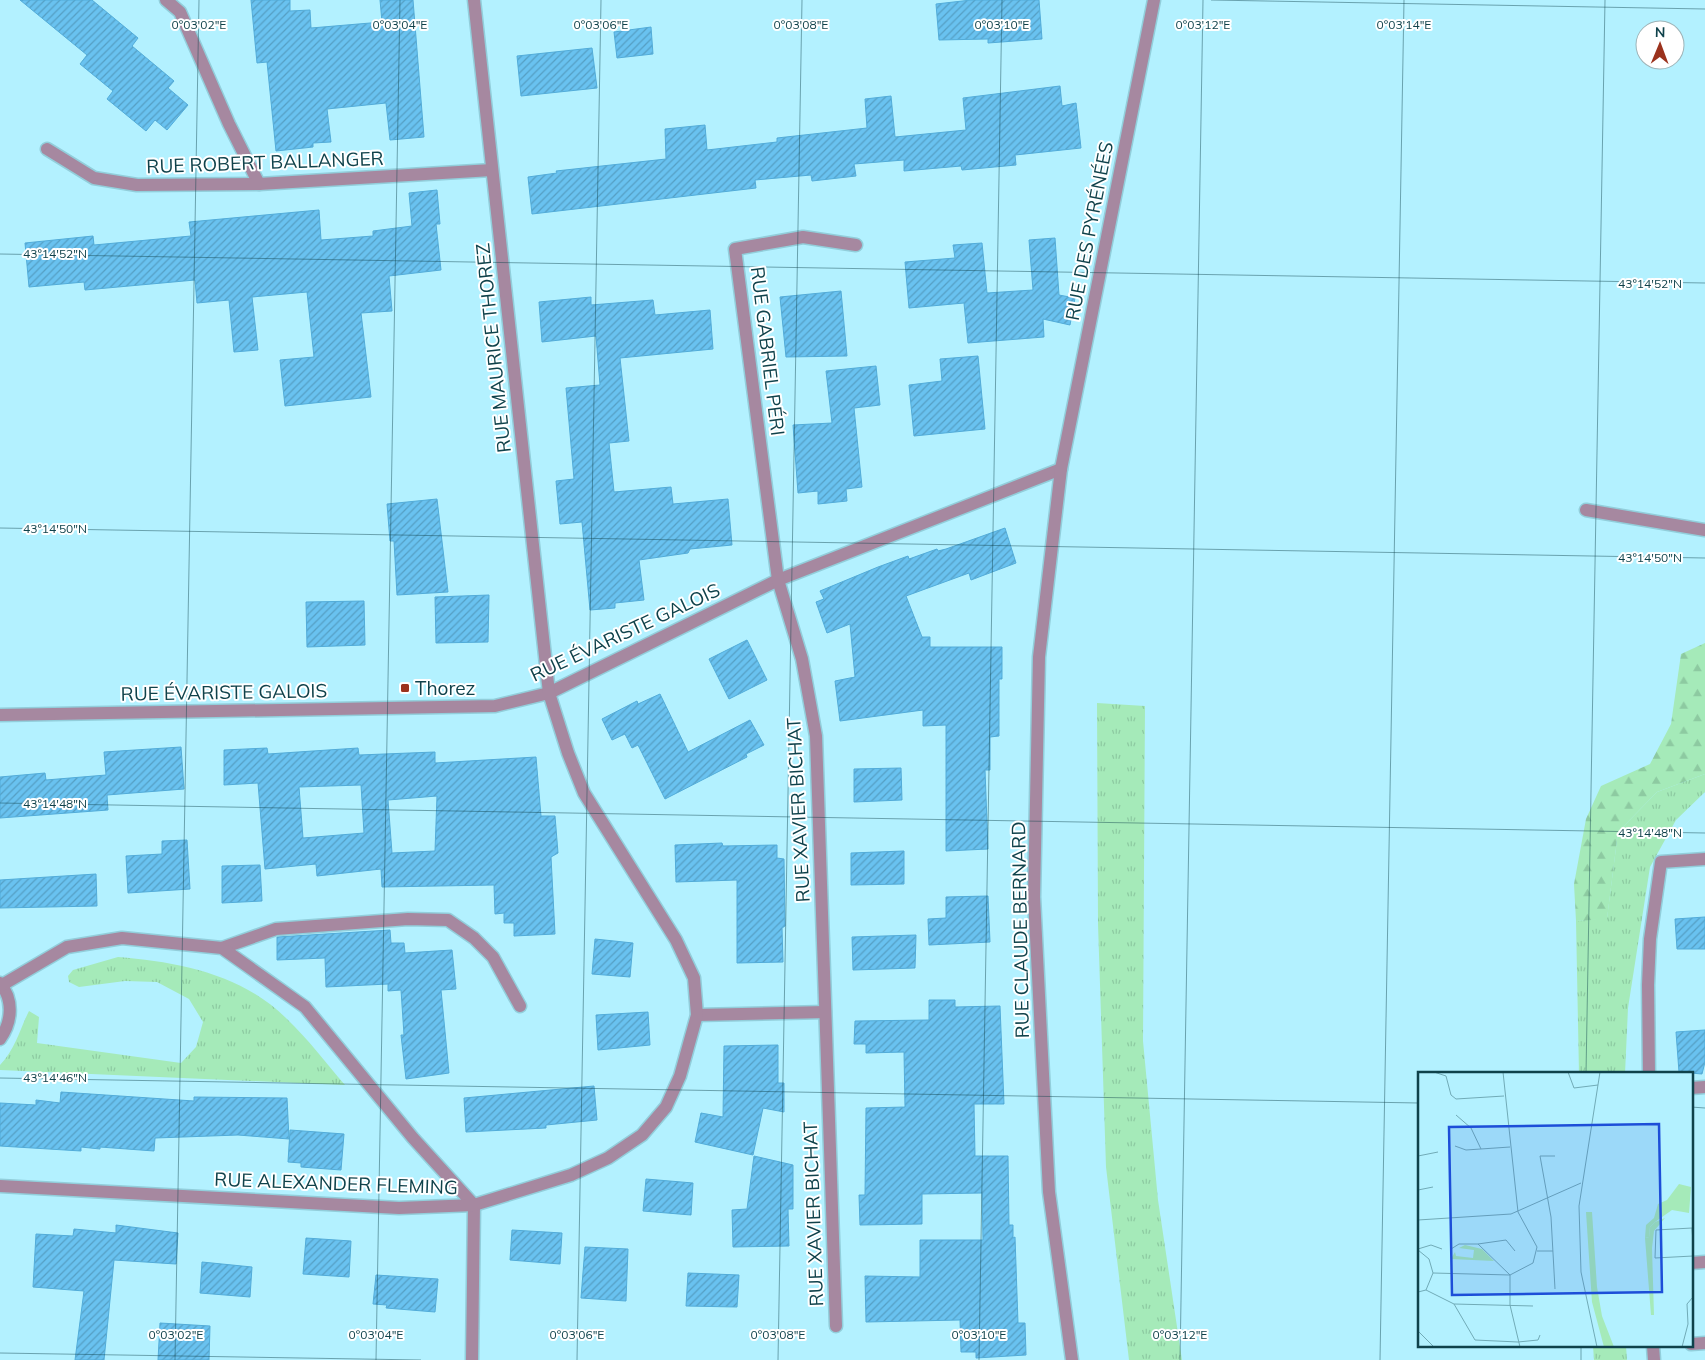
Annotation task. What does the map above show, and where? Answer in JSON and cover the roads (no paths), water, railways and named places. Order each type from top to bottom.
[{"type":"street","points":[[166,0],[180,12],[229,124],[259,184]]},
{"type":"street","name":"RUE MAURICE THOREZ","points":[[474,0],[549,693]]},
{"type":"street","name":"RUE DES PYRÉNÉES","points":[[1061,469],[1154,0]]},
{"type":"street","name":"RUE ROBERT BALLANGER","points":[[47,149],[94,178],[137,185],[259,184],[492,170]]},
{"type":"street","name":"RUE GABRIEL PÉRI","points":[[778,580],[735,248],[803,237],[856,245]]},
{"type":"street","name":"RUE ÉVARISTE GALOIS","points":[[0,715],[494,706],[549,693],[778,580],[1061,469]]},
{"type":"street","name":"RUE CLAUDE BERNARD","points":[[1061,469],[1039,657],[1034,897],[1049,1192],[1072,1360]]},
{"type":"street","points":[[1586,510],[1705,530]]},
{"type":"street","name":"RUE XAVIER BICHAT","points":[[778,580],[802,659],[816,736],[836,1326]]},
{"type":"street","name":"RUE ALEXANDER FLEMING","points":[[0,1186],[399,1208],[474,1205],[571,1175],[608,1158],[642,1135],[666,1107],[680,1076],[697,1015],[694,978],[676,940],[584,793],[568,753],[549,693]]},
{"type":"street","points":[[1649,1072],[1648,984],[1650,939],[1661,862],[1705,859]]},
{"type":"street","points":[[0,1039],[6,1030],[10,1015],[9,999],[1,984],[67,947],[122,938],[222,948],[276,930],[408,919],[448,920],[474,938],[493,958],[520,1006]]},
{"type":"street","points":[[222,948],[304,1007],[413,1138],[474,1205],[472,1360]]},
{"type":"street","points":[[697,1015],[825,1012]]},
{"type":"street","points":[[1692,1088],[1705,1087]]},
{"type":"street","points":[[1692,1262],[1705,1262]]},
{"type":"street","points":[[1692,1344],[1705,1343]]},
{"type":"place","name":"Thorez","points":[[405,688]]}]
